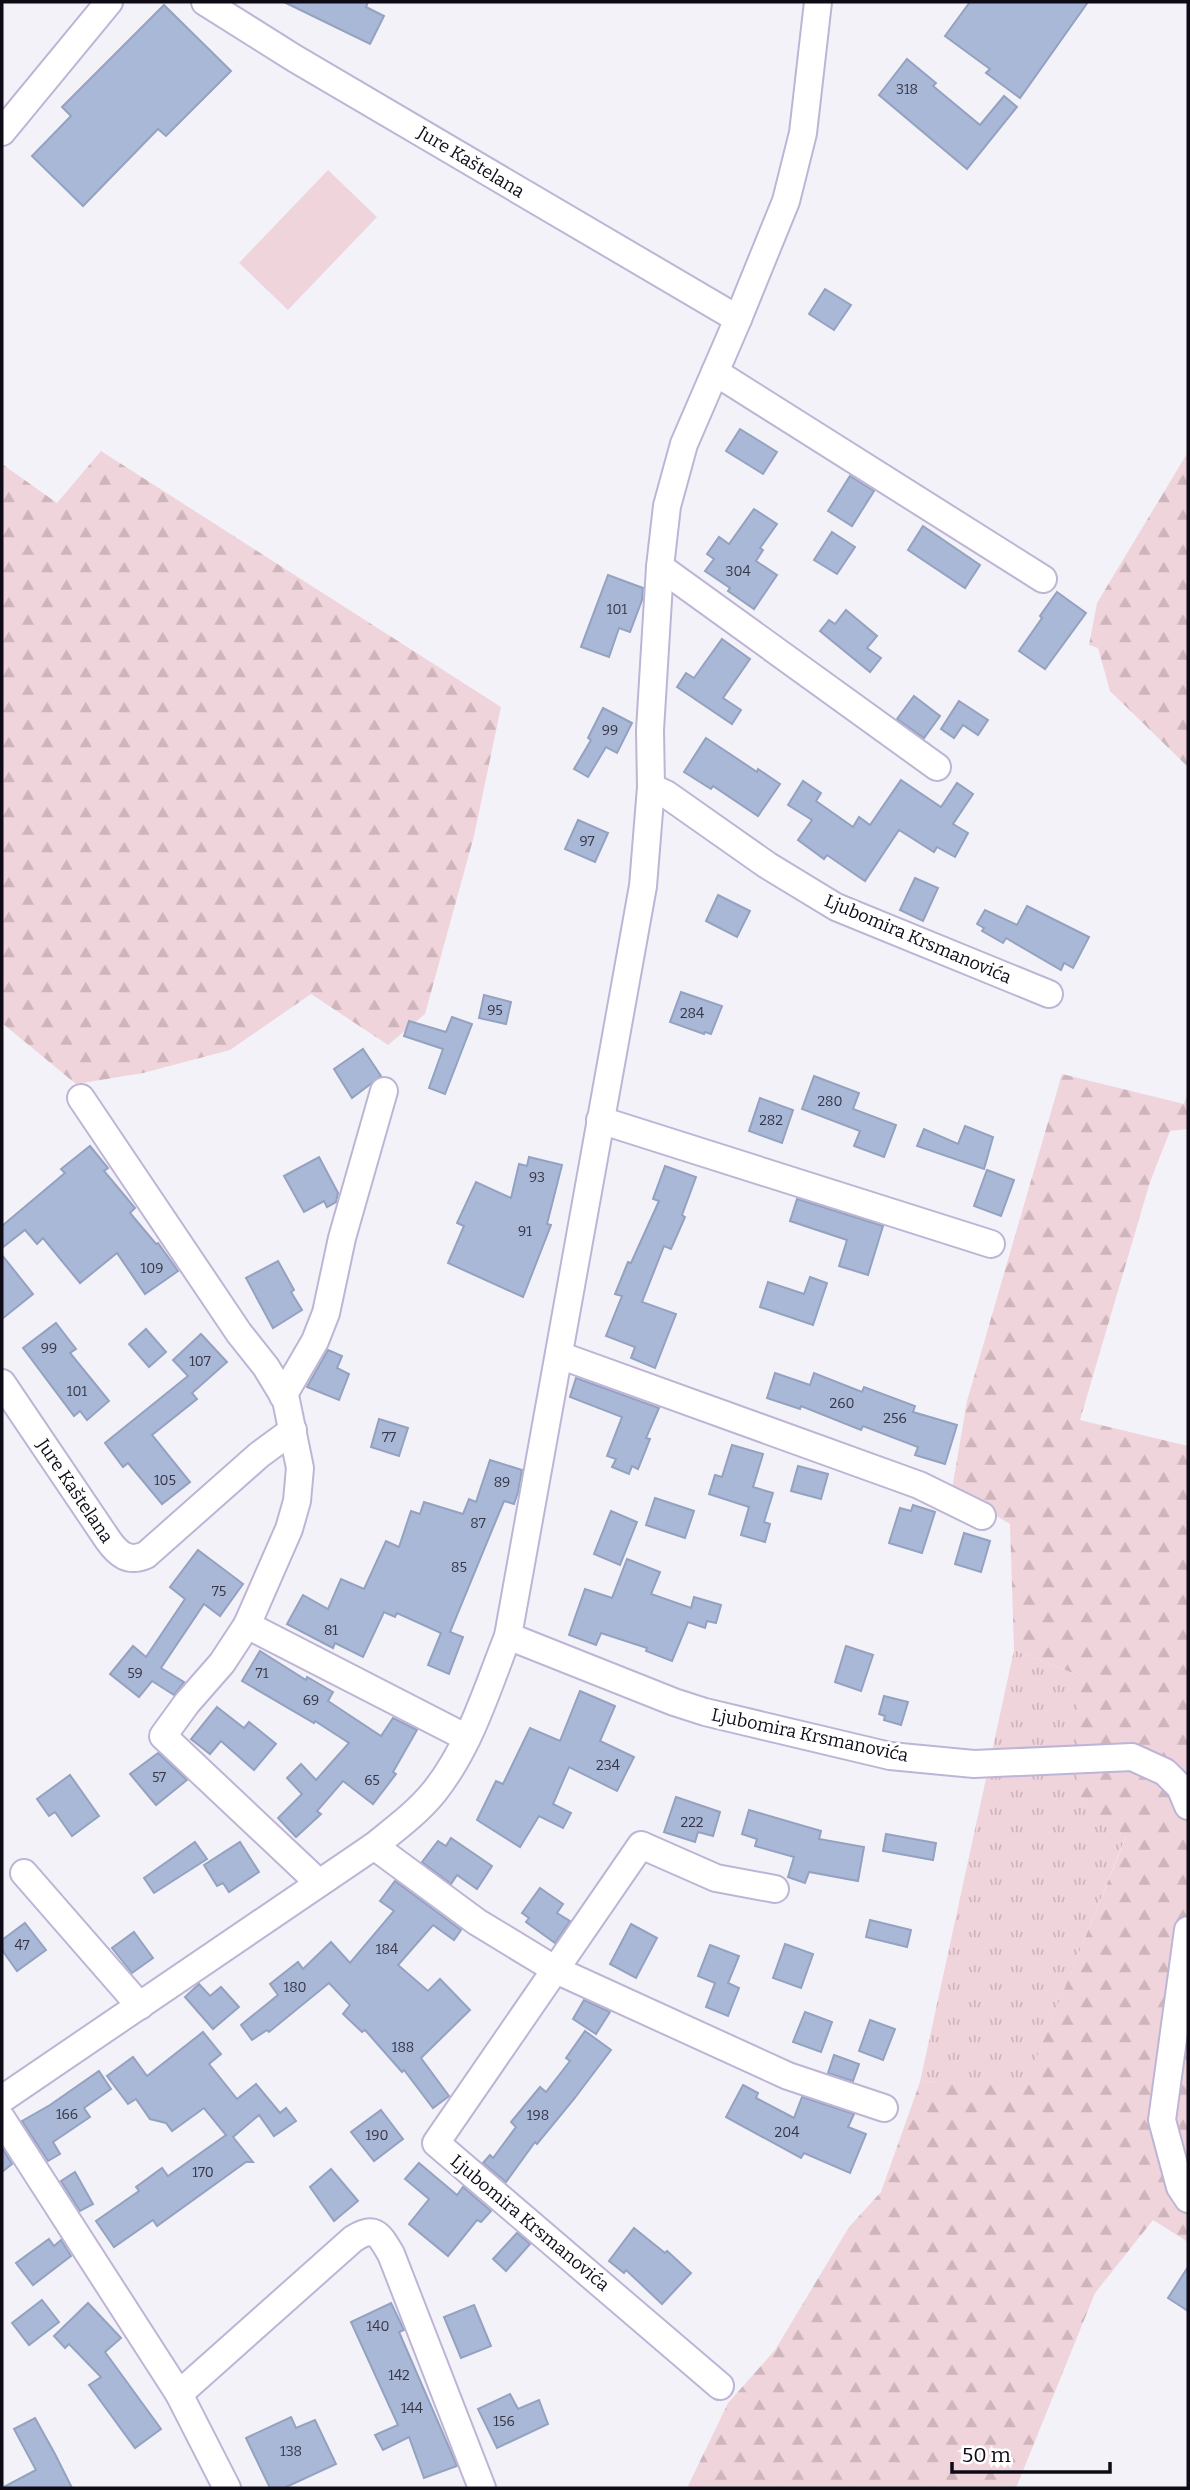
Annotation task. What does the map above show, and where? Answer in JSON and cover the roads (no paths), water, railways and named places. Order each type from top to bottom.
[{"type":"street","points":[[2,132],[109,2]]},
{"type":"street","name":"Jure Kaštelana","points":[[205,2],[294,58],[738,319]]},
{"type":"street","points":[[2,2099],[374,1846],[406,1821],[435,1791],[452,1766],[467,1738],[508,1636],[640,908],[651,787],[650,730],[660,567],[667,506],[684,444],[786,201],[803,133],[818,2]]},
{"type":"street","points":[[715,372],[1042,579]]},
{"type":"street","points":[[660,567],[937,766]]},
{"type":"street","name":"Ljubomira Krsmanovića","points":[[651,787],[666,794],[767,864],[836,907],[1049,994]]},
{"type":"street","points":[[283,1395],[315,1341],[326,1313],[342,1238],[384,1091]]},
{"type":"street","points":[[81,1098],[283,1395],[300,1468],[297,1501],[289,1529],[247,1625],[222,1663],[163,1736],[319,1883]]},
{"type":"street","points":[[600,1120],[990,1244]]},
{"type":"street","points":[[559,1355],[919,1485],[982,1516]]},
{"type":"street","name":"Jure Kaštelana","points":[[2,1383],[117,1552],[136,1559],[146,1555],[259,1455],[293,1430]]},
{"type":"street","points":[[247,1625],[467,1738]]},
{"type":"street","name":"Ljubomira Krsmanovića","points":[[508,1636],[705,1712],[890,1756],[974,1764],[1132,1757],[1165,1772],[1180,1787],[1188,1806]]},
{"type":"street","name":"Ljubomira Krsmanovića","points":[[720,2386],[436,2143],[641,1845],[716,1878],[775,1889]]},
{"type":"street","points":[[374,1846],[477,1922],[556,1970],[778,2071],[884,2108]]},
{"type":"street","points":[[24,1873],[140,2006]]},
{"type":"street","points":[[1188,1930],[1162,2120],[1180,2187],[1188,2199]]},
{"type":"street","points":[[2,2119],[179,2395],[227,2488]]},
{"type":"street","points":[[179,2395],[343,2247],[364,2232],[373,2231],[391,2253],[482,2488]]}]
